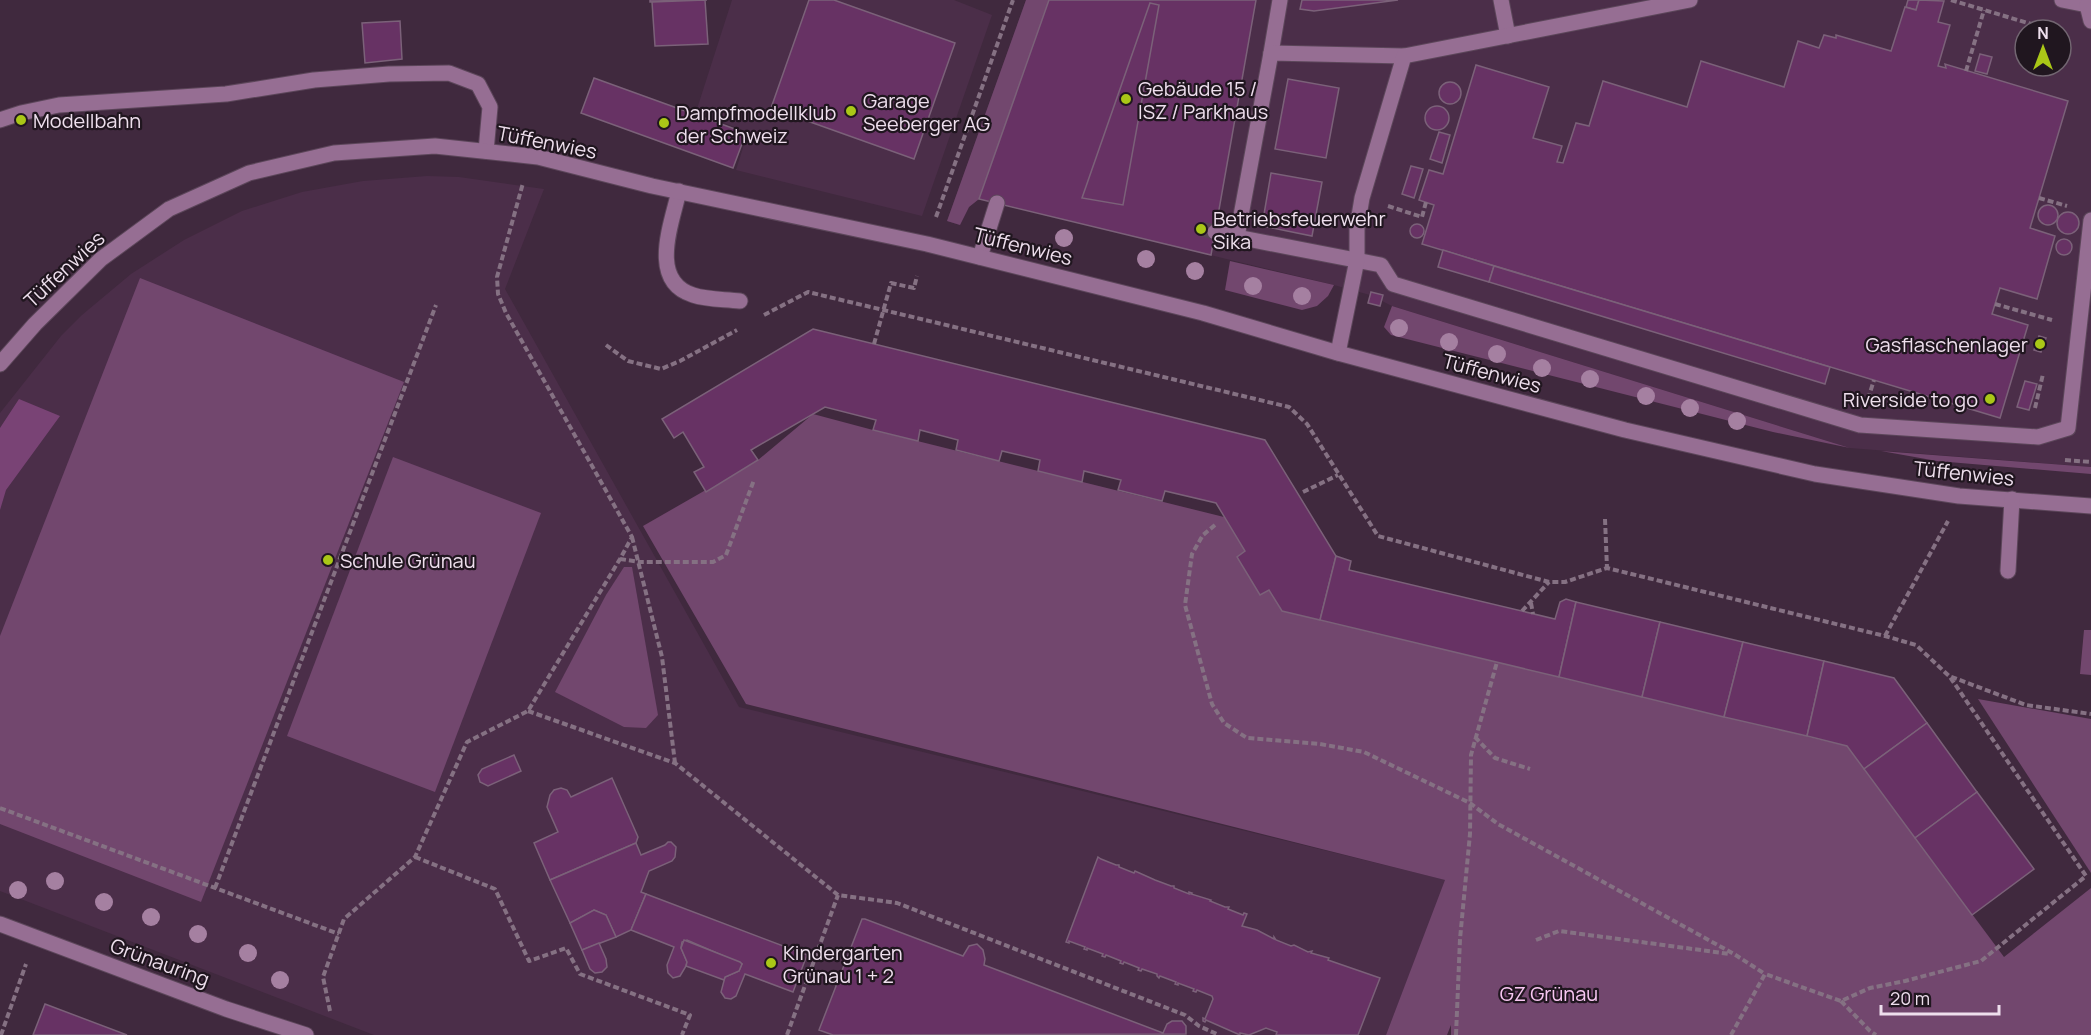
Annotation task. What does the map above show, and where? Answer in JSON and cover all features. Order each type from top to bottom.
[{"type":"street","points":[[1236,237],[1281,0]]},
{"type":"street","points":[[1501,0],[1508,36]]},
{"type":"street","points":[[1271,53],[1404,56],[1690,0]]},
{"type":"street","points":[[2062,0],[2089,3],[2091,21]]},
{"type":"street","points":[[1338,353],[1357,260],[1357,228],[1362,198],[1404,56]]},
{"type":"street","points":[[0,120],[59,105],[226,94],[315,80],[389,74],[449,73],[478,84],[490,107],[486,152]]},
{"type":"street","name":"Tüffenwies","points":[[0,364],[35,324],[101,259],[169,209],[249,173],[334,153],[435,146],[538,157],[680,191],[927,244],[1203,313],[1338,353],[1625,430],[1815,474],[1959,496],[2091,506]]},
{"type":"street","points":[[680,191],[665,253],[667,268],[675,284],[692,295],[740,302]]},
{"type":"street","points":[[980,257],[997,203]]},
{"type":"street","points":[[1215,232],[1381,265],[1393,284],[1860,425],[2038,437],[2068,428],[2091,220]]},
{"type":"street","points":[[2008,571],[2012,500]]},
{"type":"street","name":"Grünauring","points":[[0,924],[226,1009],[306,1035]]},
{"type":"path","points":[[927,244],[1013,0]]},
{"type":"path","points":[[1951,0],[2013,19]]},
{"type":"path","points":[[1966,70],[1984,10]]},
{"type":"path","points":[[524,180],[497,277],[498,294],[506,313],[632,537],[662,657],[675,763]]},
{"type":"path","points":[[1362,198],[1422,217],[1426,202]]},
{"type":"path","points":[[874,344],[891,283],[914,288],[917,276]]},
{"type":"path","points":[[759,318],[808,292],[1289,407],[1307,424],[1378,536],[1549,582],[1565,582],[1607,568],[1916,645],[1950,676],[2086,876],[1981,961],[1869,988],[1841,1001]]},
{"type":"path","points":[[1995,304],[2055,321]]},
{"type":"path","points":[[215,888],[436,305]]},
{"type":"path","points":[[606,345],[628,361],[661,369],[739,329]]},
{"type":"path","points":[[1303,492],[1338,475]]},
{"type":"path","points":[[621,559],[640,562],[712,562],[726,555],[754,480]]},
{"type":"path","points":[[1605,519],[1607,568]]},
{"type":"path","points":[[1885,636],[1948,520]]},
{"type":"path","points":[[1215,525],[1203,535],[1192,554],[1185,605],[1212,704],[1224,723],[1247,738],[1320,744],[1364,752],[1470,803],[1498,824],[1734,954],[1766,974],[1841,1001],[1876,1035]]},
{"type":"path","points":[[330,1011],[323,977],[344,919],[415,857],[467,742],[528,711],[621,559],[632,537]]},
{"type":"path","points":[[1522,611],[1549,582]]},
{"type":"path","points":[[1531,602],[1533,614]]},
{"type":"path","points":[[1456,1035],[1460,939],[1470,834],[1471,755],[1474,737],[1497,662]]},
{"type":"path","points":[[1950,676],[2026,705],[2091,714]]},
{"type":"path","points":[[528,711],[675,763],[838,895],[897,903],[1185,1015],[1199,1026],[1219,1035]]},
{"type":"path","points":[[1474,737],[1495,758],[1530,769]]},
{"type":"path","points":[[0,808],[339,934]]},
{"type":"path","points":[[415,857],[495,889],[529,961],[566,948],[580,975],[690,1015],[682,1035]]},
{"type":"path","points":[[786,1035],[838,895]]},
{"type":"path","points":[[1536,940],[1560,931],[1734,954]]},
{"type":"path","points":[[1,1035],[26,964]]},
{"type":"path","points":[[1731,1035],[1766,974]]},
{"type":"shaded area","points":[[732,0],[954,0],[992,15],[922,216],[736,170],[748,132],[696,112]]},
{"type":"shaded area","points":[[1026,0],[2091,0],[2091,467],[1850,448],[1392,306],[1370,295],[1334,285],[979,199],[969,207],[960,225],[947,221]]},
{"type":"shaded area","name":"Schule Grünau","points":[[427,176],[459,177],[544,189],[505,289],[739,707],[1446,880],[1386,1035],[374,1035],[0,891],[0,413],[61,336],[82,315],[131,274],[184,240],[242,211],[302,192],[363,181]]},
{"type":"shaded area","points":[[19,399],[60,416],[6,490],[0,510],[0,428]]},
{"type":"green space","points":[[1026,0],[1049,0],[979,199],[969,207],[960,225],[947,221]]},
{"type":"green space","points":[[1230,261],[1334,285],[1328,296],[1317,306],[1302,310],[1225,290]]},
{"type":"green space","points":[[140,278],[404,382],[201,902],[0,824],[0,636]]},
{"type":"green space","points":[[1392,306],[1850,448],[1773,432],[1391,335],[1384,327]]},
{"type":"green space","name":"GZ Grünau","points":[[813,414],[1224,517],[1245,551],[1237,557],[1269,590],[1282,611],[1847,746],[2004,957],[2091,888],[2091,1035],[1451,1035],[1451,1025],[1447,1035],[1386,1035],[1445,880],[746,704],[643,526],[758,460]]},
{"type":"green space","points":[[1881,451],[2091,467],[2091,474],[1937,461]]},
{"type":"green space","points":[[393,457],[541,513],[435,792],[287,736]]},
{"type":"green space","points":[[624,567],[632,567],[658,715],[646,728],[624,727],[555,692],[606,595]]},
{"type":"green space","points":[[2084,630],[2091,630],[2091,675],[2080,674]]},
{"type":"green space","points":[[1978,699],[2091,719],[2091,873]]},
{"type":"building","points":[[650,0],[707,0],[650,2]]},
{"type":"building","points":[[705,0],[708,44],[655,46],[652,2]]},
{"type":"building","points":[[809,0],[834,0],[955,43],[914,159],[771,108]]},
{"type":"building","name":"Gebäude 15 / ISZ / Parkhaus","points":[[1049,0],[1256,0],[1211,255],[979,199]]},
{"type":"building","points":[[1302,0],[1398,0],[1314,11],[1300,9]]},
{"type":"building","points":[[1908,0],[1919,0],[1916,10],[1906,7]]},
{"type":"building","points":[[1919,0],[1944,1],[1938,22],[1950,25],[1938,66],[1946,68],[1945,64],[2068,101],[2030,228],[2055,236],[2037,299],[2000,288],[1992,314],[2028,325],[2000,418],[1422,244],[1434,205],[1419,200],[1429,170],[1443,174],[1476,65],[1549,87],[1533,138],[1562,146],[1557,162],[1563,163],[1576,123],[1589,126],[1603,81],[1687,107],[1701,61],[1784,87],[1798,41],[1819,48],[1824,35],[1836,38],[1836,35],[1891,51],[1905,7],[1916,10]]},
{"type":"building","points":[[1150,3],[1159,5],[1123,205],[1082,198]]},
{"type":"building","points":[[400,21],[402,59],[365,63],[362,23]]},
{"type":"building","points":[[1980,54],[1992,57],[1987,74],[1975,71]]},
{"type":"building","name":"Dampfmodellklub der Schweiz","points":[[594,78],[746,133],[733,168],[581,113]]},
{"type":"building","points":[[1288,79],[1339,88],[1326,158],[1275,149]]},
{"type":"building","points":[[1450,82],[1458,85],[1461,93],[1458,101],[1450,104],[1442,101],[1439,93],[1442,85]]},
{"type":"building","points":[[1437,106],[1446,109],[1449,118],[1446,127],[1437,130],[1428,127],[1425,118],[1428,109]]},
{"type":"building","points":[[1439,132],[1450,135],[1442,163],[1430,159]]},
{"type":"building","points":[[1411,166],[1423,169],[1414,198],[1402,194]]},
{"type":"building","points":[[1271,173],[1322,182],[1312,236],[1262,226]]},
{"type":"building","points":[[2048,205],[2055,208],[2058,215],[2055,222],[2048,225],[2041,222],[2038,215],[2041,208]]},
{"type":"building","points":[[2068,212],[2078,219],[2079,223],[2072,233],[2068,234],[2058,227],[2057,223],[2064,213]]},
{"type":"building","points":[[1414,224],[1420,224],[1424,231],[1420,238],[1414,238],[1410,234],[1410,228]]},
{"type":"building","points":[[2064,239],[2070,241],[2072,247],[2070,253],[2064,255],[2058,253],[2056,247],[2058,241]]},
{"type":"building","points":[[1443,250],[1494,266],[1489,282],[1438,267]]},
{"type":"building","points":[[1494,266],[1830,367],[1825,384],[1489,282]]},
{"type":"building","points":[[1371,292],[1383,295],[1380,306],[1368,303]]},
{"type":"building","points":[[813,329],[1265,440],[1336,556],[1320,620],[1282,611],[1269,590],[1260,595],[1237,557],[1245,551],[1216,503],[1165,491],[1162,501],[1118,490],[1121,480],[1084,471],[1082,482],[1038,471],[1040,460],[1002,451],[999,461],[956,450],[958,440],[920,430],[918,441],[873,430],[876,420],[825,407],[751,450],[758,460],[706,492],[694,472],[704,467],[683,432],[674,438],[662,419]]},
{"type":"building","name":"Gasflaschenlager","points":[[2039,336],[2046,338],[2041,352],[2034,350]]},
{"type":"building","points":[[2025,381],[2037,384],[2029,410],[2017,407]]},
{"type":"building","points":[[1336,556],[1351,561],[1349,570],[1555,619],[1560,602],[1566,599],[1576,602],[1559,677],[1320,620]]},
{"type":"building","points":[[1576,602],[1660,622],[1642,697],[1559,677]]},
{"type":"building","points":[[1660,622],[1743,642],[1724,717],[1642,697]]},
{"type":"building","points":[[1743,642],[1824,661],[1807,736],[1724,717]]},
{"type":"building","points":[[1824,661],[1894,678],[1927,723],[1864,769],[1847,746],[1807,736]]},
{"type":"building","points":[[1927,723],[1977,792],[1915,838],[1864,769]]},
{"type":"building","points":[[514,755],[521,771],[488,786],[480,782],[478,775],[482,769]]},
{"type":"building","points":[[612,778],[638,837],[636,843],[550,880],[534,843],[558,832],[547,807],[550,795],[554,790],[561,788],[567,790],[571,797]]},
{"type":"building","points":[[1977,792],[2034,869],[1972,915],[1915,838]]},
{"type":"building","points":[[668,842],[676,847],[675,857],[672,861],[649,871],[641,892],[646,894],[631,930],[616,937],[606,915],[594,910],[570,923],[550,880],[636,843],[641,855]]},
{"type":"building","points":[[1098,857],[1189,894],[1189,892],[1229,907],[1228,909],[1243,915],[1247,914],[1242,926],[1380,978],[1358,1035],[1276,1035],[1277,1032],[1266,1028],[1249,1035],[1240,1033],[1240,1035],[1206,1020],[1203,1021],[1213,999],[1212,996],[1197,990],[1193,991],[1194,989],[1175,984],[1176,982],[1160,976],[1159,978],[1157,974],[1142,969],[1138,970],[1139,968],[1124,962],[1120,963],[1121,961],[1106,955],[1102,956],[1103,954],[1084,949],[1085,947],[1069,941],[1069,943],[1066,942]]},
{"type":"building","points":[[646,894],[807,955],[793,992],[745,974],[736,996],[731,999],[725,998],[721,992],[725,977],[739,971],[742,964],[687,940],[682,942],[681,948],[687,962],[686,966],[680,976],[673,978],[668,973],[667,965],[674,947],[631,930]]},
{"type":"building","points":[[594,910],[606,915],[616,937],[582,950],[570,923]]},
{"type":"building","points":[[862,919],[963,956],[969,946],[977,944],[983,950],[984,965],[1163,1033],[1167,1024],[1172,1021],[1182,1021],[1186,1026],[1186,1034],[833,1035],[819,1030]]},
{"type":"building","points":[[684,940],[740,962],[742,964],[739,971],[725,977],[724,980],[686,966],[687,962],[681,948]]},
{"type":"building","points":[[599,943],[607,967],[602,972],[595,973],[590,969],[582,950]]},
{"type":"building","points":[[45,1004],[127,1035],[33,1035]]},
{"type":"tunnel","points":[[1201,229],[1215,232]]},
{"type":"place","name":"Gebäude 15 / ISZ / Parkhaus","points":[[1126,99]]},
{"type":"place","name":"Garage Seeberger AG","points":[[851,111]]},
{"type":"place","name":"Modellbahn","points":[[21,120]]},
{"type":"place","name":"Dampfmodellklub der Schweiz","points":[[664,123]]},
{"type":"place","name":"Betriebsfeuerwehr Sika","points":[[1201,229]]},
{"type":"place","name":"Gasflaschenlager","points":[[2040,344]]},
{"type":"place","name":"Riverside to go","points":[[1990,399]]},
{"type":"place","name":"Schule Grünau","points":[[328,560]]},
{"type":"place","name":"Kindergarten Grünau 1 + 2","points":[[771,963]]}]
